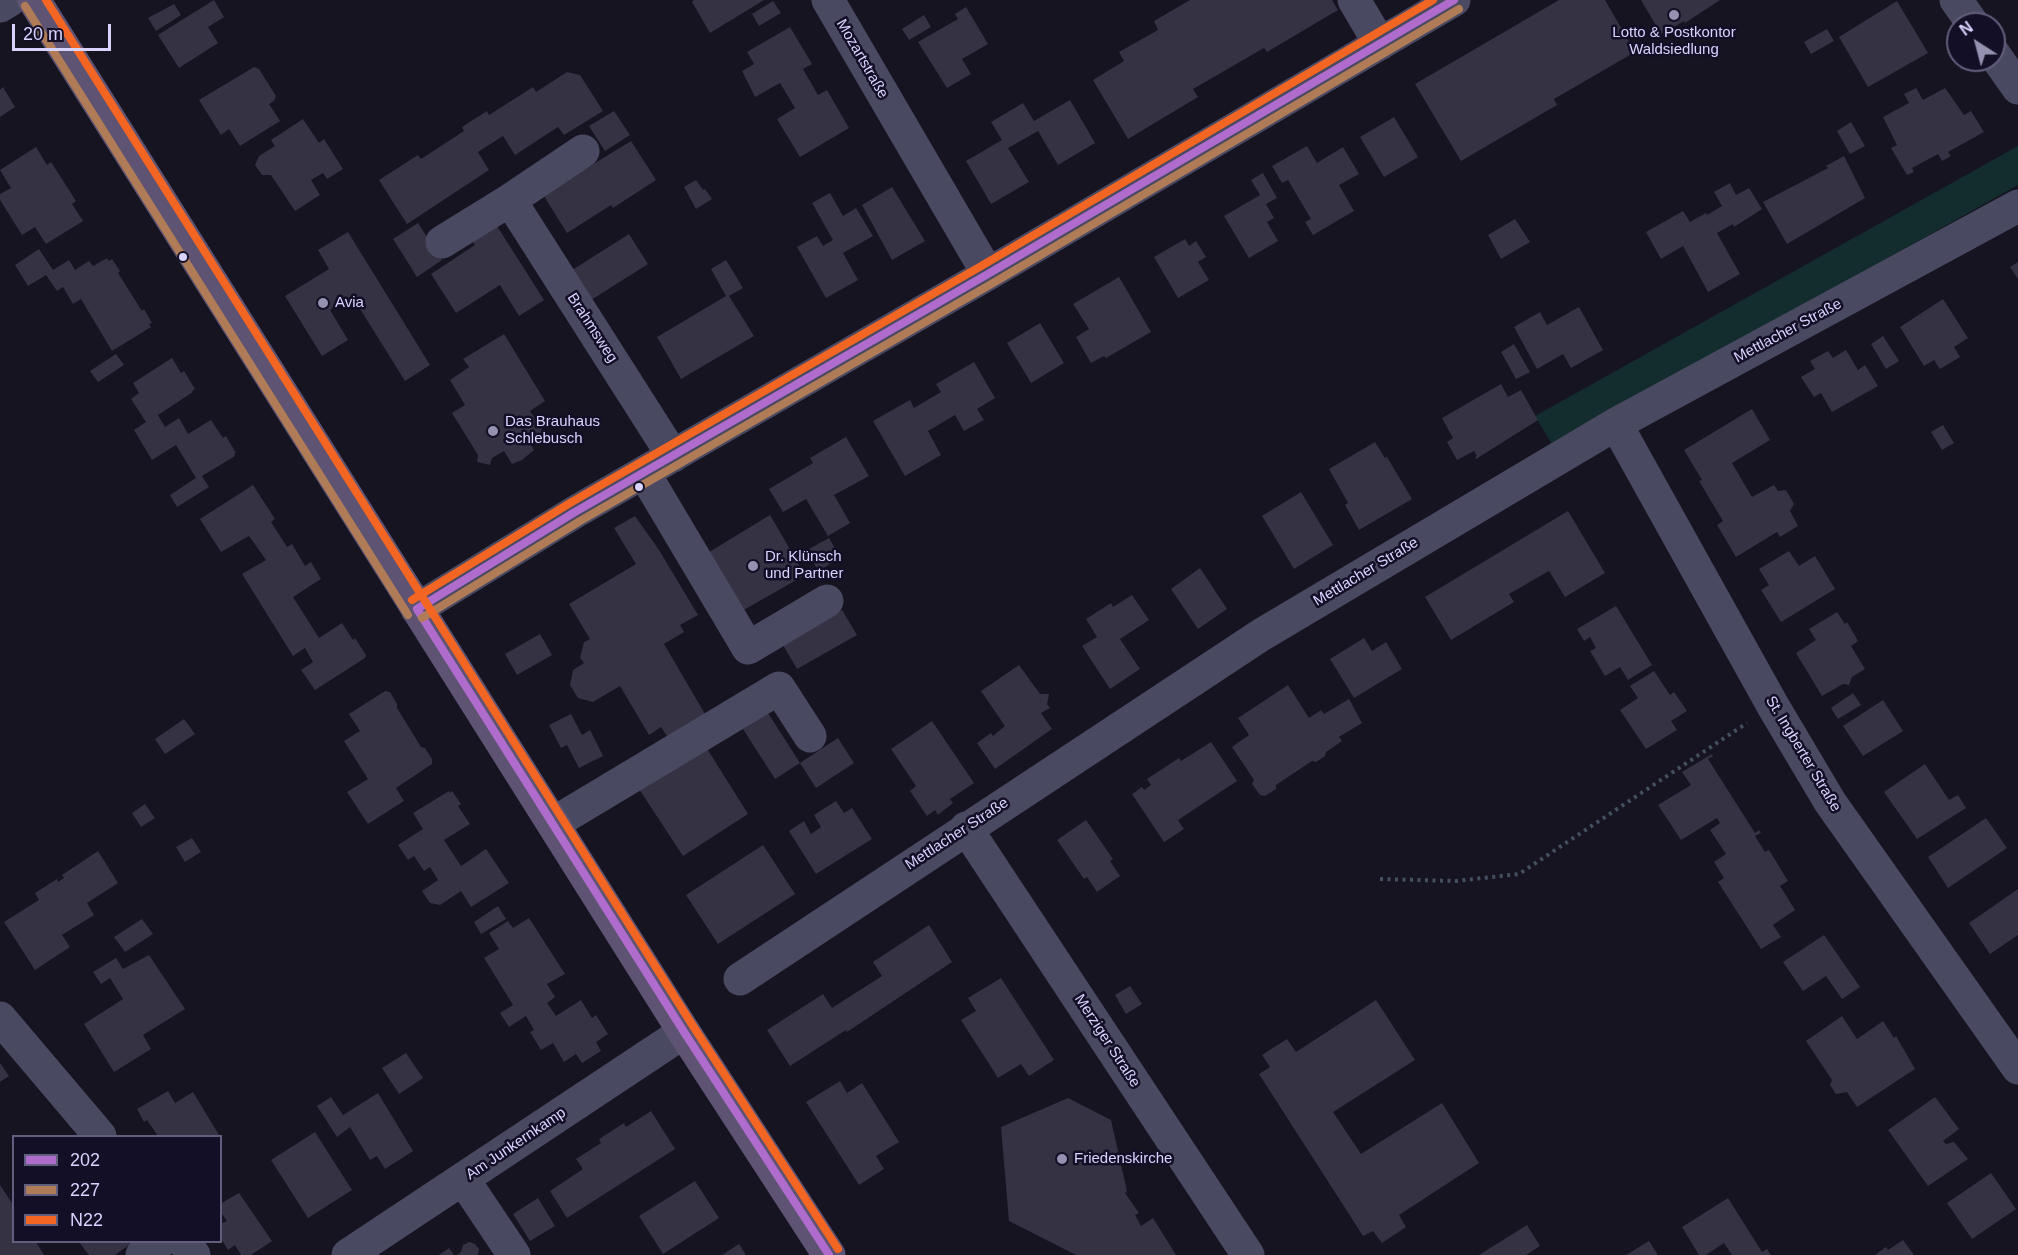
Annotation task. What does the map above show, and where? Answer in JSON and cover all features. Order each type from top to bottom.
[{"type":"main road","points":[[34,0],[684,1032],[829,1255]]},
{"type":"street","points":[[0,6],[10,0]]},
{"type":"street","name":"Mozartstraße","points":[[828,0],[988,274]]},
{"type":"street","points":[[1354,0],[1380,44]]},
{"type":"street","points":[[417,609],[575,512],[988,274],[1454,0]]},
{"type":"street","points":[[2006,71],[2018,88]]},
{"type":"street","points":[[442,242],[584,151]]},
{"type":"street","name":"Brahmsweg","points":[[510,200],[673,456]]},
{"type":"street","name":"Mettlacher Straße","points":[[740,979],[1261,635],[1616,424],[2018,207]]},
{"type":"street","name":"St. Ingberter Straße","points":[[1616,424],[1773,706],[1830,802],[2018,1068]]},
{"type":"street","points":[[644,472],[748,648],[827,601]]},
{"type":"street","points":[[554,823],[779,688],[810,736]]},
{"type":"street","name":"Merziger Straße","points":[[966,828],[1248,1255]]},
{"type":"street","points":[[0,1018],[98,1135]]},
{"type":"street","name":"Am Junkernkamp","points":[[348,1255],[684,1032]]},
{"type":"street","points":[[463,1179],[514,1255]]},
{"type":"street","points":[[142,1255],[158,1243]]},
{"type":"street","points":[[185,1243],[194,1255]]},
{"type":"path","points":[[1380,879],[1456,881],[1520,874],[1773,706]]},
{"type":"green space","points":[[2018,146],[2018,185],[1553,446],[1535,416]]},
{"type":"building","points":[[214,0],[224,17],[208,27],[218,43],[179,68],[158,35]]},
{"type":"building","points":[[694,0],[764,0],[710,33],[692,2]]},
{"type":"building","points":[[1190,0],[1332,0],[1338,10],[1267,52],[1264,48],[1193,89],[1198,97],[1128,139],[1093,80],[1124,61],[1119,52],[1158,30],[1154,21]]},
{"type":"building","points":[[1559,0],[1605,0],[1635,52],[1554,99],[1557,105],[1461,161],[1415,84]]},
{"type":"building","name":"Lotto & Postkontor Waldsiedlung","points":[[1641,0],[1720,0],[1685,23],[1684,21],[1661,34]]},
{"type":"building","points":[[773,1],[781,13],[759,26],[752,14]]},
{"type":"building","points":[[1897,1],[1928,53],[1868,87],[1839,37]]},
{"type":"building","points":[[174,4],[181,15],[156,31],[148,18]]},
{"type":"building","points":[[966,7],[988,44],[962,59],[971,74],[947,88],[918,42],[958,19],[955,14]]},
{"type":"building","points":[[924,15],[931,27],[909,40],[902,29]]},
{"type":"building","points":[[790,27],[812,64],[803,69],[818,95],[827,90],[849,128],[800,157],[777,119],[795,108],[780,83],[755,97],[742,71],[754,64],[747,52]]},
{"type":"building","points":[[1827,29],[1834,41],[1811,54],[1804,42]]},
{"type":"building","points":[[254,67],[259,69],[276,96],[269,104],[280,121],[240,146],[229,129],[221,135],[199,100]]},
{"type":"building","points":[[567,72],[580,75],[603,111],[564,135],[558,127],[515,155],[503,136],[478,152],[489,170],[407,224],[379,180],[418,155],[421,159],[464,131],[462,127],[487,111],[489,115],[533,87],[536,92]]},
{"type":"building","points":[[3,87],[15,107],[0,117],[0,90]]},
{"type":"building","points":[[1916,88],[1923,100],[1945,88],[1964,115],[1971,111],[1984,132],[1948,152],[1951,156],[1942,161],[1938,154],[1912,168],[1914,172],[1907,175],[1891,148],[1897,145],[1883,117],[1909,103],[1904,94]]},
{"type":"building","points":[[1070,100],[1095,143],[1058,165],[1038,131],[1008,148],[1029,182],[991,204],[966,161],[1002,140],[991,122],[1023,103],[1034,121]]},
{"type":"building","points":[[614,111],[630,135],[605,151],[589,126]]},
{"type":"building","points":[[1394,117],[1418,157],[1384,177],[1360,137]]},
{"type":"building","points":[[303,119],[319,143],[324,139],[343,169],[327,179],[323,173],[311,180],[320,195],[295,211],[271,175],[262,175],[255,165],[259,156],[275,146],[271,140]]},
{"type":"building","points":[[1851,122],[1865,146],[1850,154],[1837,131]]},
{"type":"building","points":[[631,141],[656,180],[613,208],[611,205],[567,233],[542,193]]},
{"type":"building","points":[[1307,146],[1317,163],[1343,147],[1359,174],[1339,185],[1354,211],[1313,235],[1305,222],[1311,219],[1288,180],[1282,183],[1272,166]]},
{"type":"building","points":[[36,147],[47,165],[51,162],[76,201],[72,204],[83,221],[46,244],[35,227],[22,235],[0,200],[0,194],[11,188],[0,170]]},
{"type":"building","points":[[1844,156],[1865,198],[1787,244],[1763,202],[1828,168],[1826,166]]},
{"type":"building","points":[[1263,173],[1277,198],[1266,204],[1274,218],[1267,222],[1278,241],[1249,258],[1224,216],[1260,195],[1251,180]]},
{"type":"building","points":[[696,180],[712,199],[696,209],[684,187]]},
{"type":"building","points":[[1730,183],[1736,195],[1749,188],[1762,209],[1734,227],[1733,224],[1717,233],[1740,274],[1708,292],[1683,246],[1661,259],[1646,232],[1683,211],[1690,222],[1706,213],[1707,215],[1722,206],[1714,192]]},
{"type":"building","points":[[892,187],[925,241],[892,260],[862,205]]},
{"type":"building","points":[[830,193],[843,216],[856,208],[873,236],[843,253],[858,280],[826,298],[797,247],[817,236],[823,246],[833,240],[812,203]]},
{"type":"building","points":[[1515,219],[1530,242],[1501,259],[1488,235]]},
{"type":"building","points":[[418,223],[442,260],[417,277],[393,239]]},
{"type":"building","points":[[497,226],[544,300],[519,316],[500,285],[456,313],[431,274],[475,245],[472,241]]},
{"type":"building","points":[[348,232],[430,365],[405,381],[352,296],[330,310],[348,340],[322,356],[285,296],[329,269],[318,250]]},
{"type":"building","points":[[629,234],[648,264],[588,302],[569,272]]},
{"type":"building","points":[[1185,239],[1189,246],[1196,241],[1206,257],[1198,262],[1209,280],[1178,298],[1154,257]]},
{"type":"building","points":[[39,249],[53,270],[69,260],[75,270],[89,261],[93,266],[107,258],[109,261],[112,259],[142,311],[144,309],[152,323],[149,324],[151,327],[112,351],[81,299],[73,304],[63,287],[57,291],[46,275],[28,286],[15,265]]},
{"type":"building","points":[[726,260],[743,288],[729,296],[754,336],[681,379],[657,337],[726,296],[711,269]]},
{"type":"building","points":[[2018,262],[2018,279],[2010,267]]},
{"type":"building","points":[[1119,277],[1151,332],[1106,358],[1104,356],[1091,363],[1076,337],[1089,329],[1073,304]]},
{"type":"building","points":[[1943,299],[1968,338],[1954,347],[1960,357],[1940,369],[1934,360],[1924,366],[1900,327]]},
{"type":"building","points":[[1579,307],[1603,350],[1571,368],[1563,354],[1537,369],[1514,327],[1540,312],[1547,325]]},
{"type":"building","points":[[1040,323],[1064,363],[1031,383],[1007,343]]},
{"type":"building","points":[[504,334],[545,401],[530,411],[546,436],[531,445],[534,450],[522,460],[512,464],[504,451],[492,458],[490,465],[477,462],[478,455],[452,413],[465,405],[450,380],[469,367],[463,359]]},
{"type":"building","points":[[1883,336],[1899,361],[1886,369],[1871,344]]},
{"type":"building","points":[[1514,344],[1530,372],[1516,379],[1501,352]]},
{"type":"building","points":[[1846,350],[1858,370],[1865,365],[1878,386],[1832,412],[1821,393],[1814,397],[1801,377],[1815,369],[1810,361],[1828,351],[1833,358]]},
{"type":"building","points":[[116,354],[124,365],[98,382],[90,371]]},
{"type":"building","points":[[172,358],[181,373],[184,371],[195,389],[158,415],[165,427],[179,418],[188,434],[211,420],[223,438],[226,436],[236,453],[235,456],[202,476],[209,487],[177,507],[170,495],[196,478],[176,445],[152,460],[134,430],[146,422],[131,399],[139,393],[133,383]]},
{"type":"building","points":[[974,362],[995,398],[977,409],[984,420],[964,431],[955,415],[928,431],[941,455],[905,476],[873,421],[910,400],[914,408],[941,392],[936,384]]},
{"type":"building","points":[[1501,384],[1508,397],[1521,390],[1538,420],[1476,459],[1474,451],[1457,460],[1447,442],[1453,438],[1442,418]]},
{"type":"building","points":[[1752,409],[1770,440],[1732,463],[1752,497],[1774,485],[1778,491],[1786,490],[1794,504],[1790,511],[1798,526],[1780,537],[1777,532],[1736,557],[1717,525],[1723,521],[1684,450]]},
{"type":"building","points":[[1943,425],[1954,443],[1942,450],[1931,432]]},
{"type":"building","points":[[846,437],[869,476],[834,495],[850,523],[828,536],[806,499],[783,512],[769,489],[813,463],[810,458]]},
{"type":"building","points":[[1375,442],[1385,458],[1387,457],[1412,499],[1359,530],[1345,505],[1348,503],[1329,469]]},
{"type":"building","points":[[253,485],[275,519],[271,522],[287,547],[292,544],[305,566],[311,562],[321,579],[293,597],[319,638],[342,623],[366,655],[365,658],[315,690],[301,670],[313,662],[305,648],[293,656],[242,574],[266,560],[249,536],[221,552],[200,519]]},
{"type":"building","points":[[1301,492],[1333,545],[1294,569],[1262,516]]},
{"type":"building","points":[[1568,511],[1605,573],[1565,597],[1549,571],[1509,594],[1514,602],[1451,640],[1425,597]]},
{"type":"building","points":[[770,515],[805,575],[735,615],[701,557]]},
{"type":"building","points":[[635,516],[659,550],[698,615],[680,625],[684,632],[664,644],[711,724],[674,747],[661,727],[649,735],[620,686],[593,702],[578,698],[570,685],[573,670],[584,663],[580,658],[584,642],[590,639],[569,604],[636,564],[614,528]]},
{"type":"building","points":[[829,538],[838,553],[829,558],[832,563],[818,571],[807,550]]},
{"type":"building","points":[[1789,551],[1799,566],[1815,556],[1835,589],[1781,622],[1761,590],[1769,585],[1759,569]]},
{"type":"building","points":[[1200,568],[1227,609],[1198,629],[1171,589]]},
{"type":"building","points":[[1132,595],[1149,620],[1120,639],[1140,669],[1110,689],[1082,646],[1097,637],[1086,619],[1111,603],[1113,607]]},
{"type":"building","points":[[1616,606],[1652,665],[1628,680],[1620,667],[1605,676],[1590,651],[1596,648],[1590,637],[1584,641],[1577,629]]},
{"type":"building","points":[[842,610],[857,635],[797,669],[783,645]]},
{"type":"building","points":[[1837,612],[1845,624],[1847,622],[1858,641],[1851,646],[1865,669],[1852,677],[1849,685],[1843,684],[1822,696],[1796,653],[1816,640],[1809,629]]},
{"type":"building","points":[[540,634],[552,655],[517,675],[505,654]]},
{"type":"building","points":[[1364,638],[1372,651],[1386,642],[1402,669],[1354,698],[1330,659]]},
{"type":"building","points":[[1019,665],[1040,694],[1049,694],[1047,704],[1050,708],[1041,713],[1052,729],[995,769],[977,743],[991,733],[993,736],[1005,726],[981,691]]},
{"type":"building","points":[[1654,671],[1670,695],[1674,692],[1687,711],[1671,721],[1677,730],[1646,749],[1620,710],[1638,698],[1630,686]]},
{"type":"building","points":[[1288,685],[1309,718],[1321,710],[1324,714],[1349,699],[1362,723],[1339,737],[1342,741],[1326,752],[1325,756],[1316,762],[1312,761],[1276,785],[1276,789],[1265,796],[1260,795],[1252,784],[1254,780],[1232,747],[1249,735],[1238,718]]},
{"type":"building","points":[[385,691],[390,692],[421,747],[425,748],[432,759],[432,764],[396,788],[404,801],[368,824],[347,792],[368,779],[344,741],[360,731],[349,714]]},
{"type":"building","points":[[1853,693],[1861,705],[1838,719],[1831,708]]},
{"type":"building","points":[[1883,700],[1903,731],[1863,756],[1843,726]]},
{"type":"building","points":[[768,713],[800,763],[775,779],[743,729]]},
{"type":"building","points":[[571,714],[582,735],[590,730],[603,756],[579,768],[567,745],[561,748],[549,725]]},
{"type":"building","points":[[184,719],[195,734],[165,754],[155,739]]},
{"type":"building","points":[[932,721],[974,783],[950,799],[953,803],[938,815],[935,810],[927,816],[910,791],[916,786],[891,749]]},
{"type":"building","points":[[838,738],[854,763],[816,788],[800,763]]},
{"type":"building","points":[[1211,742],[1237,781],[1178,820],[1184,829],[1164,842],[1132,794],[1142,787],[1144,790],[1151,785],[1147,779],[1179,758],[1181,761]]},
{"type":"building","points":[[706,747],[748,814],[683,856],[639,789]]},
{"type":"building","points":[[1712,754],[1713,756],[1708,759],[1755,833],[1759,830],[1761,833],[1755,836],[1765,852],[1769,850],[1788,881],[1780,886],[1795,910],[1773,925],[1781,937],[1761,949],[1718,882],[1724,878],[1714,862],[1726,854],[1710,830],[1720,823],[1717,818],[1681,840],[1658,805],[1691,785],[1682,772]]},
{"type":"building","points":[[1925,764],[1949,800],[1958,795],[1966,808],[1917,839],[1884,792]]},
{"type":"building","points":[[449,791],[450,793],[452,791],[461,804],[458,806],[470,824],[444,840],[461,866],[486,849],[509,883],[471,907],[461,891],[440,905],[430,903],[422,891],[438,880],[430,867],[424,871],[414,856],[408,860],[398,845],[423,829],[413,813]]},
{"type":"building","points":[[836,801],[844,813],[852,808],[872,839],[816,874],[789,831],[804,821],[811,834],[821,827],[814,815]]},
{"type":"building","points":[[145,804],[155,818],[141,827],[132,813]]},
{"type":"building","points":[[1986,818],[2007,848],[1948,888],[1928,857]]},
{"type":"building","points":[[1086,820],[1113,859],[1110,861],[1120,876],[1097,892],[1087,877],[1084,879],[1057,840]]},
{"type":"building","points":[[192,838],[201,852],[185,862],[176,847]]},
{"type":"building","points":[[763,845],[795,894],[718,944],[686,895]]},
{"type":"building","points":[[98,851],[118,883],[87,903],[94,915],[62,935],[70,947],[35,970],[4,922],[39,900],[35,893],[57,879],[58,882],[64,878],[62,875]]},
{"type":"building","points":[[2018,889],[2018,935],[1990,954],[1969,923]]},
{"type":"building","points":[[498,906],[506,919],[481,934],[474,922]]},
{"type":"building","points":[[529,918],[565,974],[547,984],[555,997],[547,1003],[556,1016],[581,1000],[592,1018],[596,1015],[608,1034],[596,1042],[601,1051],[582,1063],[576,1054],[564,1062],[553,1043],[541,1050],[530,1032],[534,1030],[526,1016],[509,1027],[500,1013],[513,1005],[484,958],[499,949],[489,933],[508,921],[513,928]]},
{"type":"building","points":[[142,919],[153,934],[125,952],[114,937]]},
{"type":"building","points":[[929,925],[952,962],[847,1032],[846,1030],[790,1066],[767,1030],[823,994],[832,1008],[882,976],[873,962]]},
{"type":"building","points":[[1824,935],[1860,987],[1842,999],[1826,976],[1803,991],[1783,962]]},
{"type":"building","points":[[149,955],[185,1009],[143,1035],[151,1049],[114,1072],[84,1024],[123,999],[110,978],[101,984],[93,972],[116,958],[123,969]]},
{"type":"building","points":[[1001,978],[1054,1060],[1029,1076],[1021,1064],[998,1078],[961,1020],[976,1011],[968,998]]},
{"type":"building","points":[[1130,986],[1142,1004],[1126,1014],[1115,995]]},
{"type":"building","points":[[1376,1000],[1415,1060],[1333,1112],[1361,1154],[1442,1103],[1479,1163],[1399,1215],[1406,1227],[1382,1243],[1373,1231],[1363,1236],[1259,1074],[1270,1067],[1262,1055],[1287,1039],[1296,1052]]},
{"type":"building","points":[[1842,1016],[1857,1039],[1883,1021],[1894,1038],[1896,1036],[1915,1069],[1857,1107],[1847,1092],[1836,1094],[1830,1085],[1832,1080],[1806,1041]]},
{"type":"building","points":[[406,1053],[423,1078],[399,1094],[382,1068]]},
{"type":"building","points":[[0,1063],[9,1076],[0,1082]]},
{"type":"building","points":[[840,1081],[847,1093],[862,1083],[899,1142],[876,1156],[884,1169],[859,1185],[806,1102]]},
{"type":"building","points":[[168,1091],[175,1103],[193,1092],[219,1135],[157,1135],[147,1120],[144,1122],[137,1109]]},
{"type":"building","points":[[378,1093],[413,1151],[385,1169],[377,1156],[370,1160],[350,1127],[337,1137],[317,1106],[331,1097],[343,1115]]},
{"type":"building","points":[[1935,1097],[1959,1129],[1943,1141],[1946,1144],[1954,1142],[1968,1159],[1928,1186],[1888,1130]]},
{"type":"building","name":"Friedenskirche","points":[[1068,1098],[1111,1120],[1127,1191],[1125,1193],[1139,1213],[1135,1215],[1141,1226],[1153,1218],[1176,1255],[1076,1255],[1009,1221],[1001,1127]]},
{"type":"building","points":[[651,1111],[675,1149],[567,1218],[550,1191],[583,1169],[576,1159],[601,1143],[599,1139],[624,1123],[626,1127]]},
{"type":"building","points":[[315,1132],[352,1190],[308,1218],[271,1160]]},
{"type":"building","points":[[1991,1173],[2016,1209],[1972,1239],[1947,1203]]},
{"type":"building","points":[[695,1181],[719,1218],[663,1254],[639,1216]]},
{"type":"building","points":[[0,1185],[12,1203],[12,1243],[37,1243],[44,1255],[0,1255]]},
{"type":"building","points":[[239,1193],[272,1241],[251,1255],[241,1255],[235,1245],[228,1250],[222,1240],[222,1223],[227,1221],[222,1214],[222,1203]]},
{"type":"building","points":[[538,1198],[555,1226],[530,1241],[513,1214]]},
{"type":"building","points":[[1728,1198],[1762,1252],[1767,1249],[1771,1255],[1732,1255],[1724,1243],[1706,1255],[1699,1255],[1682,1227]]},
{"type":"building","points":[[1527,1225],[1540,1246],[1526,1255],[1479,1255]]},
{"type":"building","points":[[1903,1240],[1914,1255],[1875,1255],[1886,1247],[1888,1250]]},
{"type":"building","points":[[1649,1241],[1658,1255],[1626,1255]]},
{"type":"building","points":[[469,1242],[475,1244],[479,1249],[478,1255],[457,1255],[461,1252],[463,1245]]},
{"type":"building","points":[[80,1243],[132,1243],[115,1255],[89,1255]]},
{"type":"building","points":[[739,1244],[746,1255],[722,1255]]},
{"type":"building","points":[[449,1248],[454,1255],[439,1255]]},
{"type":"transit line","name":"N22","points":[[46,0],[693,1026],[838,1249]]},
{"type":"transit line","name":"N22","points":[[412,600],[570,503],[983,265],[1433,0]]},
{"type":"transit line","name":"202","points":[[417,609],[575,512],[988,274],[1454,0]]},
{"type":"transit line","name":"227","points":[[25,6],[408,615]]},
{"type":"transit line","name":"227","points":[[422,618],[580,521],[993,283],[1459,9]]},
{"type":"transit line","name":"202","points":[[417,609],[684,1032],[829,1255]]},
{"type":"place","name":"Lotto & Postkontor Waldsiedlung","points":[[1674,15]]},
{"type":"place","name":"Avia","points":[[323,303]]},
{"type":"place","name":"Das Brauhaus Schlebusch","points":[[493,431]]},
{"type":"place","name":"Dr. Klünsch und Partner","points":[[753,566]]},
{"type":"place","name":"Friedenskirche","points":[[1062,1159]]}]
